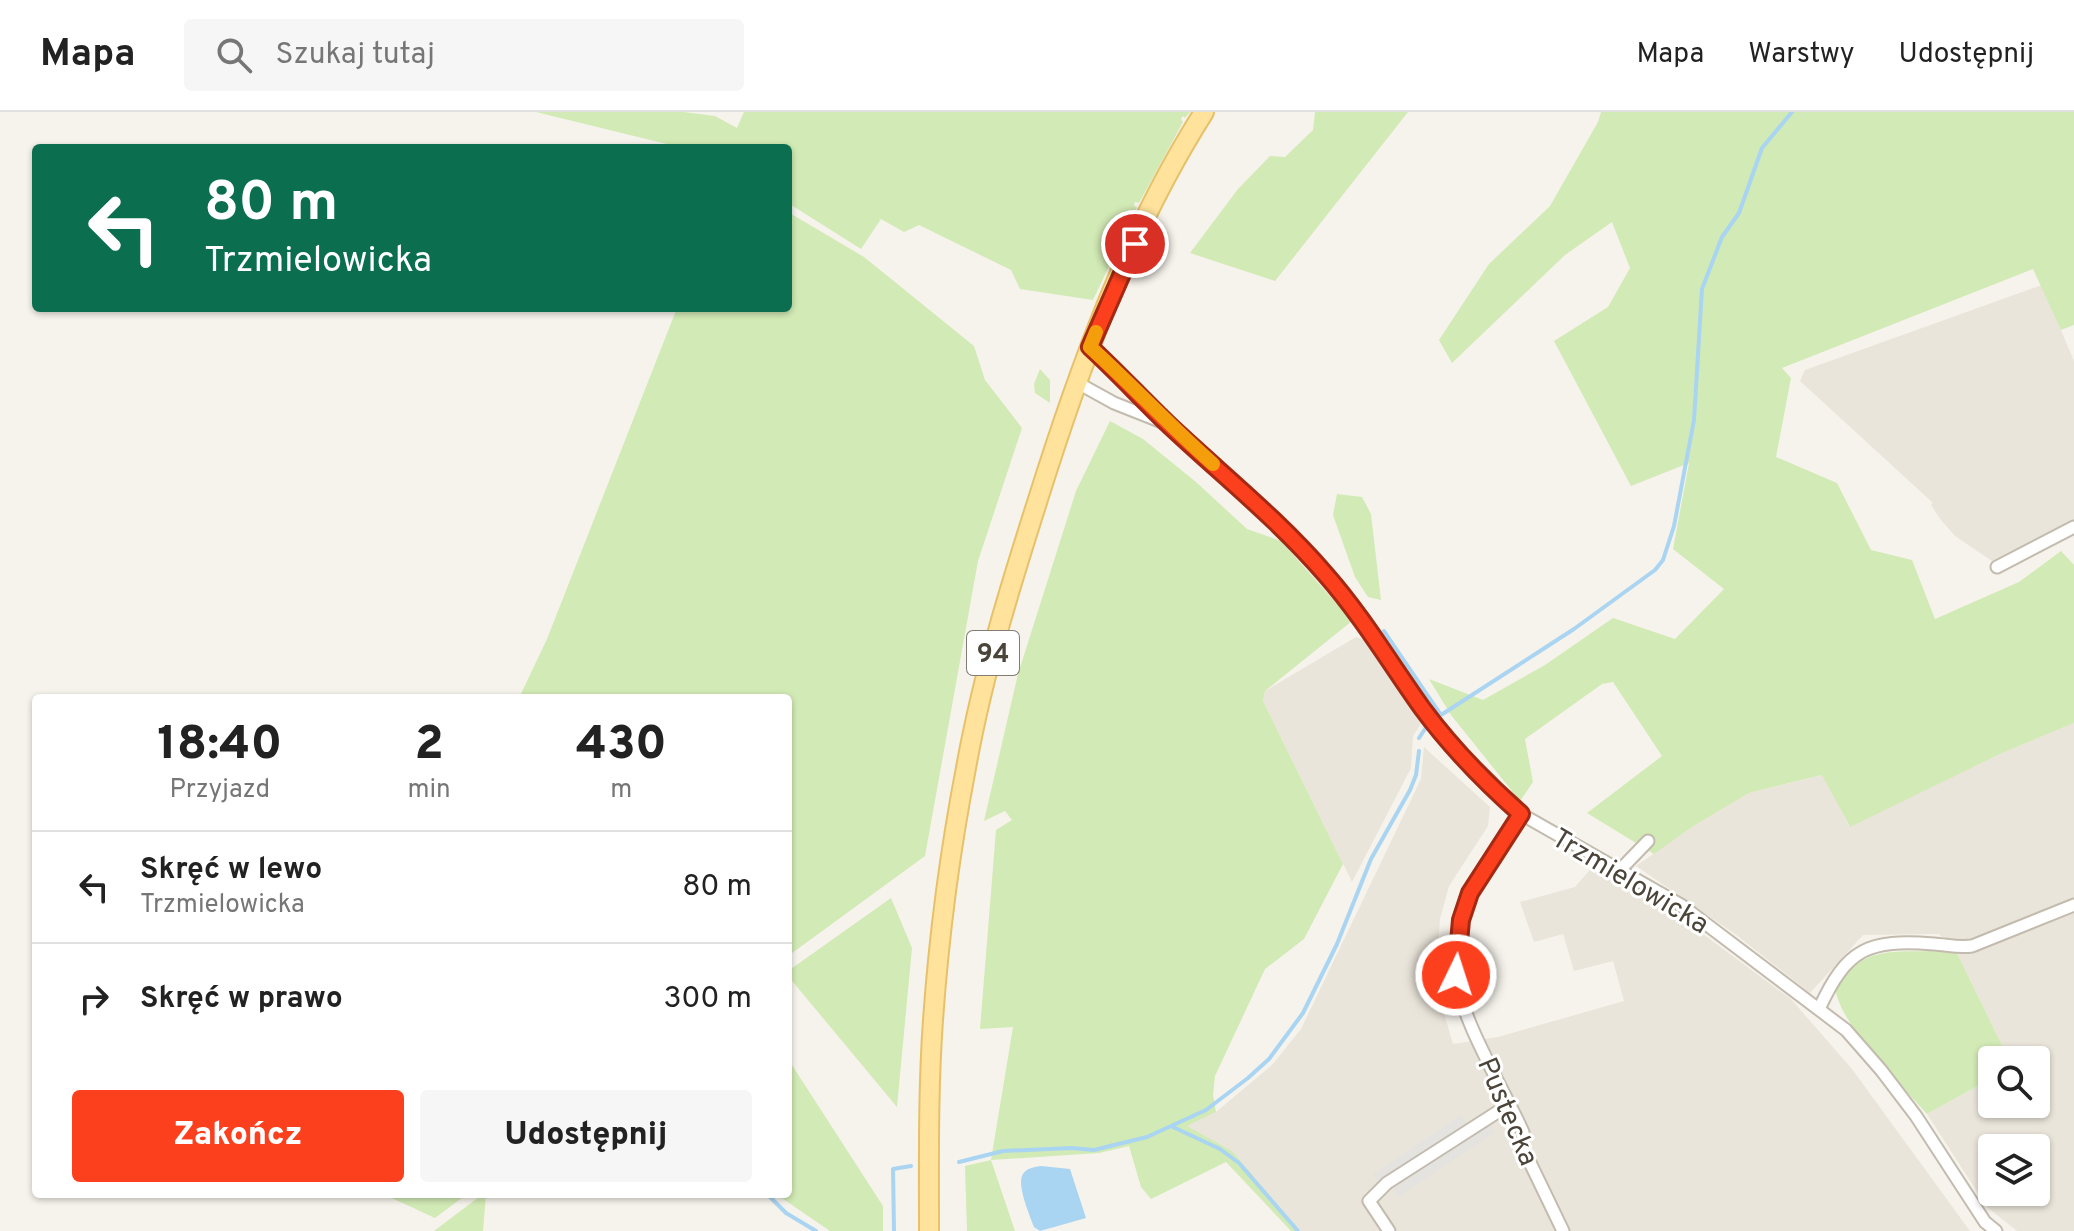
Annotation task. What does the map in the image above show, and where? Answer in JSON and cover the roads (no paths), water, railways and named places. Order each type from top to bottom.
[{"type":"main road","name":"94","points":[[929,1231],[933,1020],[949,868],[966,765],[999,627],[1076,382],[1109,298],[1160,189],[1204,112]]},
{"type":"street","name":"Trzmielowicka","points":[[1090,347],[1134,387],[1167,423],[1243,491],[1324,573],[1424,711],[1495,792],[1521,814],[1681,905],[1846,1030],[1916,1116],[1985,1222],[1996,1231]]},
{"type":"street","name":"Trzmielowicka","points":[[1076,382],[1122,407],[1167,423]]},
{"type":"street","points":[[1997,567],[2074,527]]},
{"type":"street","name":"Pustecka","points":[[1521,814],[1470,893],[1461,920],[1456,975],[1466,1012],[1523,1132],[1522,1146],[1563,1231]]},
{"type":"street","points":[[1619,871],[1648,841]]},
{"type":"street","points":[[1819,1009],[1844,965],[1880,944],[1972,946],[2074,905]]},
{"type":"street","points":[[1389,1231],[1369,1201],[1387,1183],[1510,1104]]},
{"type":"water","points":[[1041,1166],[1070,1169],[1086,1218],[1040,1231],[1034,1227],[1024,1200],[1021,1179],[1027,1170]]},
{"type":"waterway","points":[[1384,631],[1441,715],[1574,629],[1655,570],[1663,560],[1674,526],[1694,420],[1702,289],[1722,237],[1739,213],[1762,148],[1792,112]]},
{"type":"waterway","points":[[1419,738],[1427,726]]},
{"type":"waterway","points":[[959,1162],[1003,1151],[1094,1150],[1147,1137],[1206,1110],[1248,1078],[1269,1059],[1303,1013],[1337,944],[1371,859],[1410,790],[1416,775],[1419,751]]},
{"type":"waterway","points":[[1173,1127],[1220,1149],[1239,1163],[1298,1231]]},
{"type":"waterway","points":[[894,1231],[893,1169],[911,1166]]},
{"type":"waterway","points":[[771,1198],[786,1213],[816,1231]]}]
